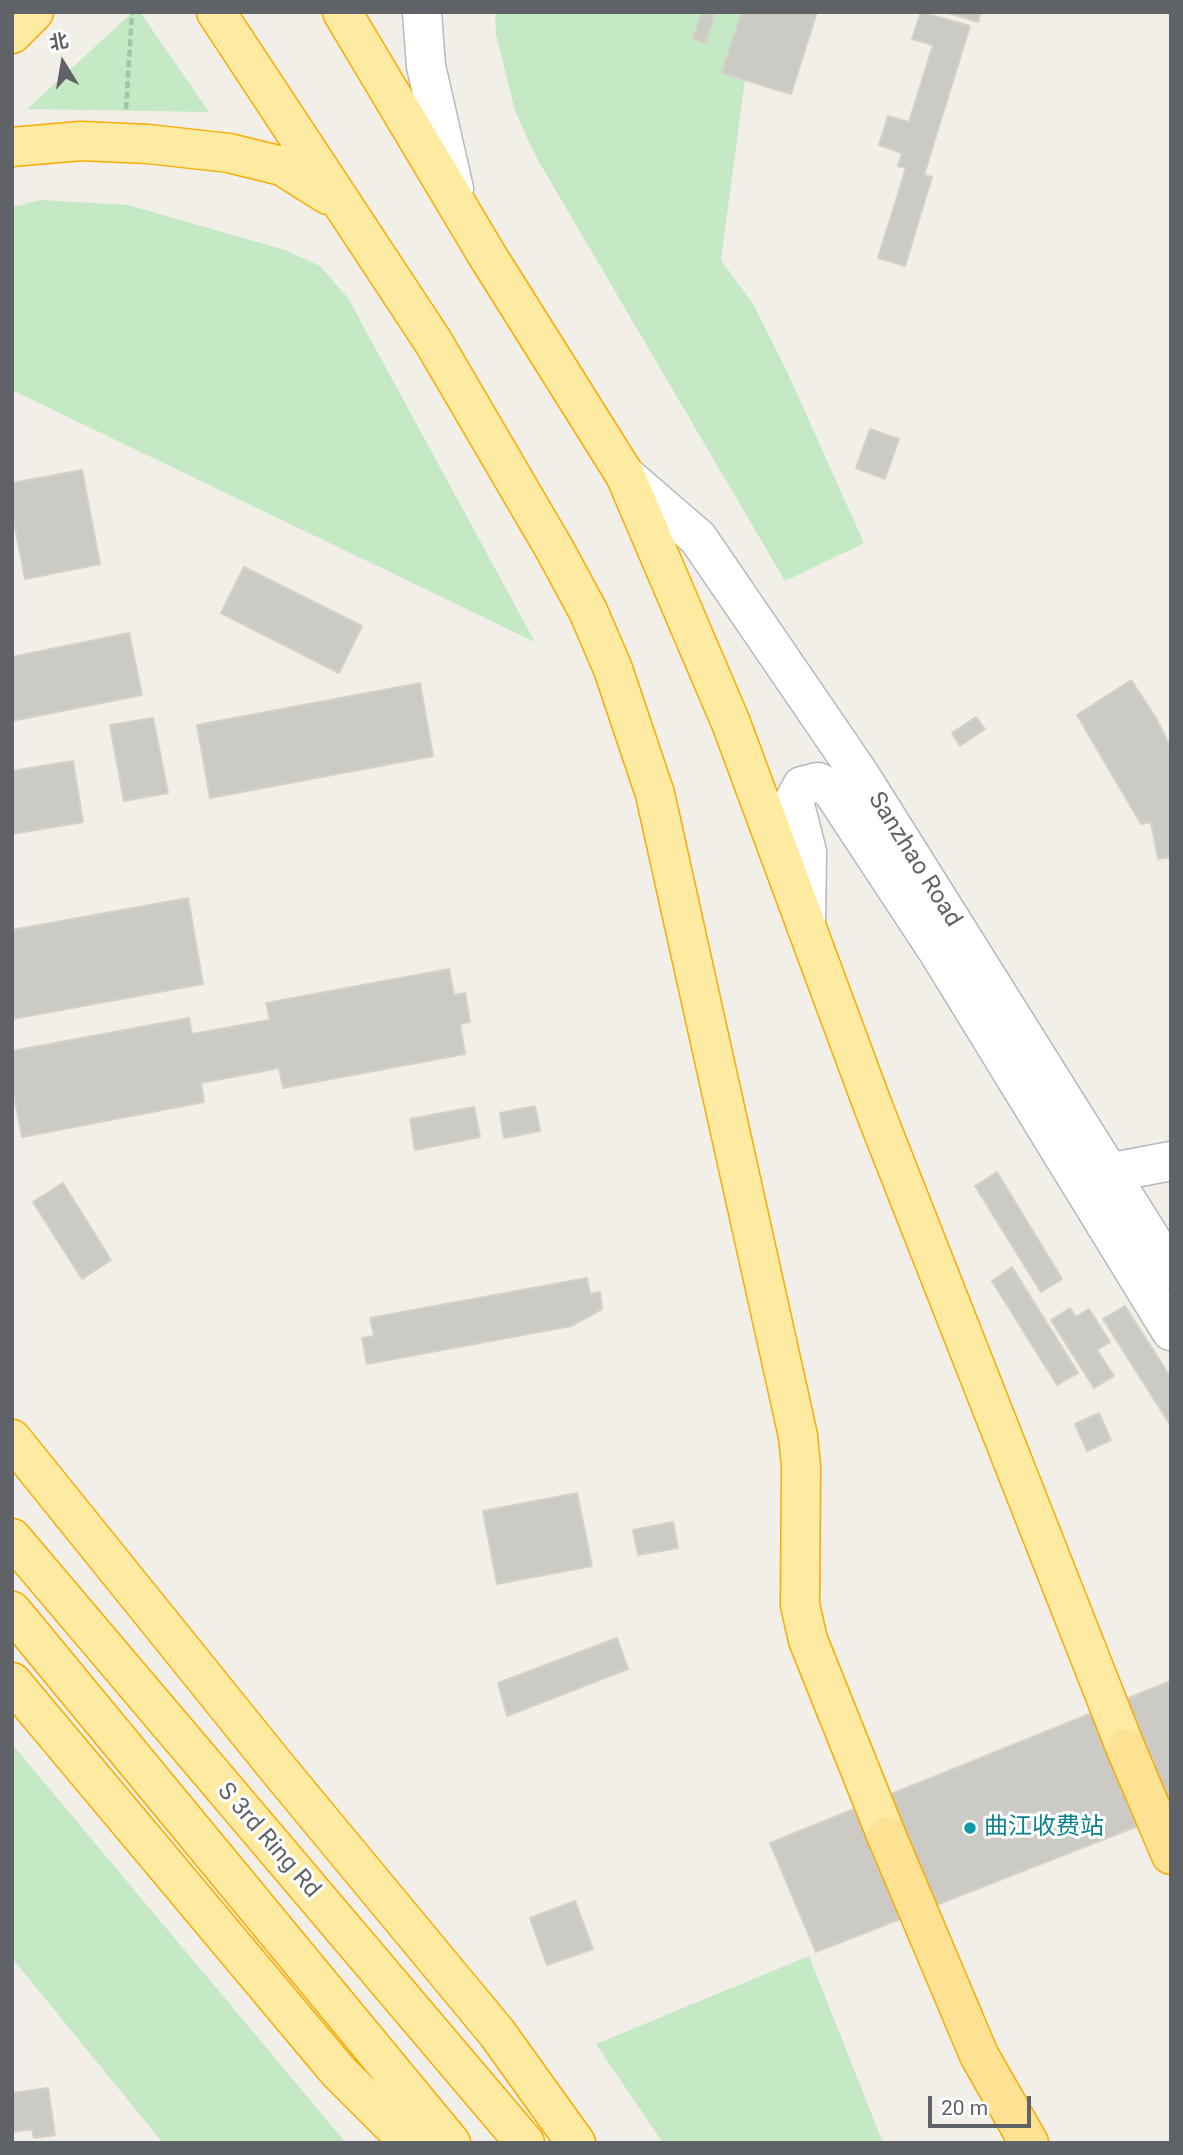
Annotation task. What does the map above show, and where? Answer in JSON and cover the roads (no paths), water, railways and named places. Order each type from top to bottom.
[{"type":"highway","points":[[12,34],[34,12]]},
{"type":"highway","points":[[215,12],[434,343],[555,550],[588,611],[635,732],[655,794],[798,1436],[801,1466],[800,1605],[808,1640],[979,2055],[1029,2143]]},
{"type":"highway","points":[[342,12],[459,208],[625,475],[731,723],[874,1109],[1126,1749],[1171,1855]]},
{"type":"highway","points":[[12,147],[81,141],[148,144],[257,159],[282,166],[306,179],[330,196],[358,227]]},
{"type":"highway","points":[[12,1439],[279,1770],[497,2033],[576,2143]]},
{"type":"highway","name":"S 3rd Ring Rd","points":[[12,1538],[525,2143]]},
{"type":"highway","name":"S 3rd Ring Rd","points":[[12,1611],[359,2027],[452,2143]]},
{"type":"highway","points":[[12,1682],[338,2071],[410,2143]]},
{"type":"street","points":[[422,12],[426,66],[439,135],[459,208]]},
{"type":"street","name":"Sanzhao Road","points":[[625,475],[698,538],[860,775],[1093,1176]]},
{"type":"street","name":"Sanzhao Road","points":[[806,927],[807,852],[794,801],[802,786],[818,782],[831,789],[939,953],[1093,1176],[1139,1221],[1171,1271]]},
{"type":"street","points":[[1093,1176],[1171,1161]]},
{"type":"street","name":"Sanzhao Road","points":[[1139,1221],[1171,1331]]},
{"type":"place","name":"曲江收费站","points":[[970,1828]]}]
